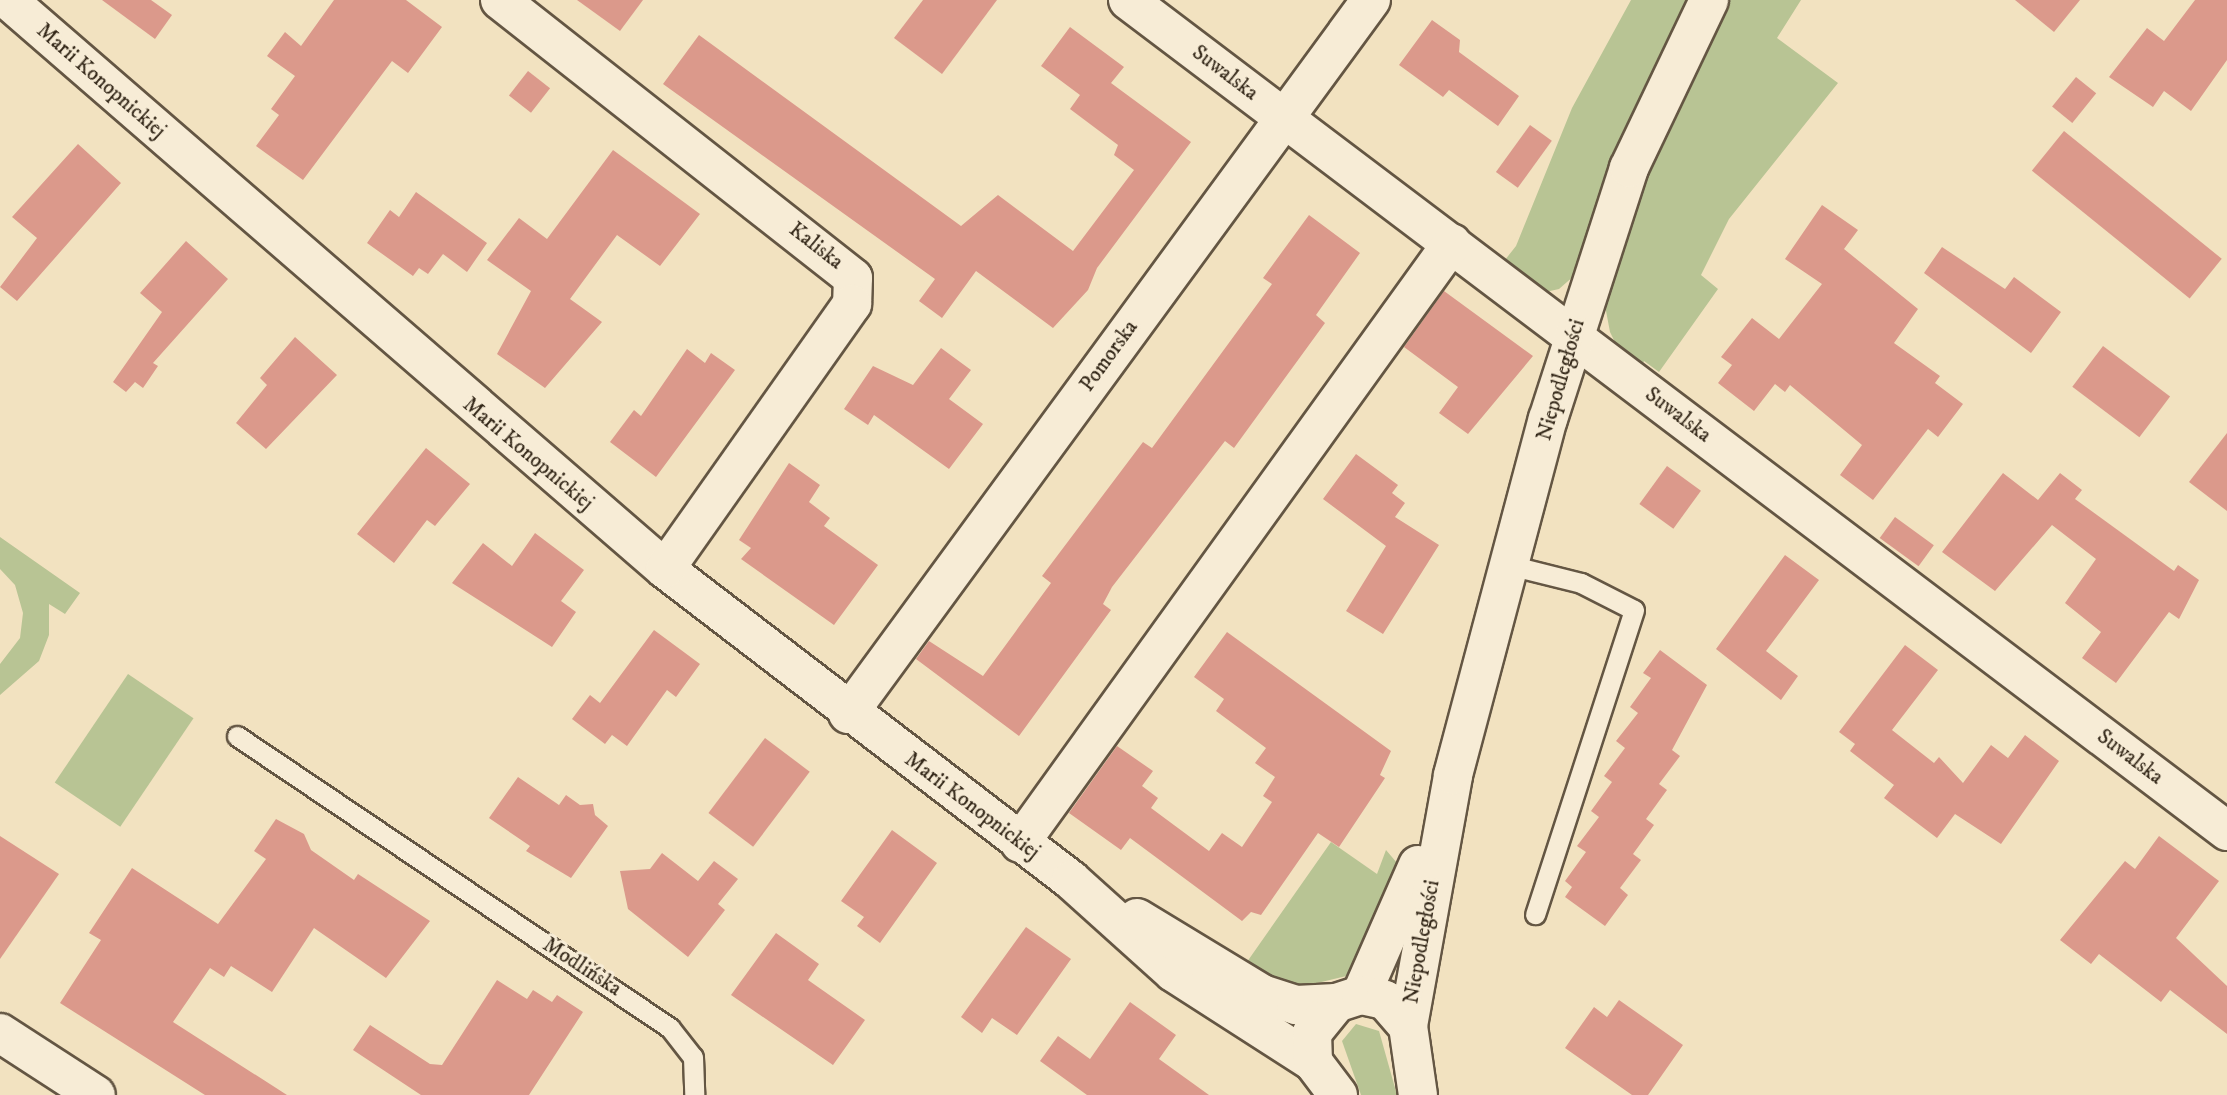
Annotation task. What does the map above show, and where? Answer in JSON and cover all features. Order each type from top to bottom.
[{"type":"street","name":"Marii Konopnickiej","points":[[8,0],[665,569],[848,714],[1020,843],[1071,880],[1262,994],[1296,1005],[1349,999]]},
{"type":"street","name":"Kaliska","points":[[500,0],[853,278],[852,304],[665,569]]},
{"type":"street","name":"Suwalska","points":[[1128,0],[2227,831]]},
{"type":"street","name":"Pomorska","points":[[848,714],[1371,0]]},
{"type":"street","name":"Niepodległości","points":[[1418,1095],[1408,1026],[1453,775],[1574,335],[1644,130],[1709,0]]},
{"type":"street","points":[[1020,843],[1452,243]]},
{"type":"street","name":"Niepodległości","points":[[1313,1062],[1315,1025],[1349,999],[1385,953],[1453,775]]},
{"type":"street","name":"Marii Konopnickiej","points":[[1071,880],[1173,972],[1313,1062]]},
{"type":"street","points":[[1349,999],[1385,1000],[1408,1026]]},
{"type":"street","points":[[0,1033],[96,1095]]},
{"type":"street","points":[[1313,1062],[1338,1095]]},
{"type":"lane","points":[[1509,565],[1581,583],[1634,610],[1535,914]]},
{"type":"lane","name":"Modlińska","points":[[237,736],[670,1028],[694,1057],[694,1095]]},
{"type":"green space","points":[[1631,0],[1691,0],[1615,156],[1575,275],[1559,289],[1541,293],[1501,265],[1516,246],[1572,108]]},
{"type":"green space","points":[[1730,0],[1801,0],[1777,38],[1838,83],[1729,219],[1701,275],[1718,289],[1659,372],[1644,361],[1635,383],[1610,332],[1603,295],[1634,203]]},
{"type":"green space","points":[[0,537],[80,593],[65,614],[49,604],[49,635],[39,661],[0,695],[0,664],[20,638],[23,613],[15,585],[0,569]]},
{"type":"green space","points":[[128,674],[193,718],[120,827],[55,783]]},
{"type":"green space","points":[[1331,842],[1377,874],[1386,850],[1403,870],[1355,974],[1296,988],[1242,969]]},
{"type":"green space","points":[[1356,1024],[1379,1031],[1397,1095],[1361,1095],[1342,1041]]},
{"type":"building","points":[[102,0],[151,0],[172,15],[155,39]]},
{"type":"building","points":[[334,0],[406,0],[442,27],[408,73],[392,61],[303,180],[256,146],[279,115],[271,109],[295,76],[267,56],[285,32],[301,46]]},
{"type":"building","points":[[577,0],[643,0],[620,31]]},
{"type":"building","points":[[923,0],[997,0],[942,74],[894,38]]},
{"type":"building","points":[[2015,0],[2080,0],[2054,32]]},
{"type":"building","points":[[2195,0],[2227,0],[2227,60],[2191,111],[2164,91],[2153,107],[2109,77],[2147,28],[2164,41]]},
{"type":"building","points":[[1432,20],[1460,40],[1459,52],[1519,96],[1498,126],[1449,90],[1443,97],[1399,65]]},
{"type":"building","points":[[1070,27],[1124,67],[1111,83],[1191,142],[1097,268],[1088,290],[1053,328],[976,271],[942,318],[919,301],[935,279],[663,84],[699,35],[961,226],[998,195],[1073,251],[1134,170],[1114,155],[1118,145],[1070,109],[1080,95],[1041,66]]},
{"type":"building","points":[[528,71],[550,88],[531,113],[509,95]]},
{"type":"building","points":[[2076,77],[2096,93],[2072,123],[2052,107]]},
{"type":"building","points":[[1530,125],[1552,141],[1518,188],[1496,172]]},
{"type":"building","points":[[2064,131],[2222,259],[2190,298],[2032,171]]},
{"type":"building","points":[[78,144],[121,183],[17,301],[0,287],[37,238],[12,217]]},
{"type":"building","points":[[613,150],[700,214],[660,266],[617,235],[570,299],[602,322],[545,388],[497,354],[531,291],[487,260],[519,218],[547,239]]},
{"type":"building","points":[[416,192],[487,243],[467,272],[443,254],[428,274],[419,268],[413,276],[367,243],[390,210],[399,217]]},
{"type":"building","points":[[1822,205],[1858,230],[1844,249],[1918,309],[1894,343],[1940,376],[1935,383],[1963,404],[1938,437],[1928,429],[1873,500],[1840,475],[1862,445],[1790,385],[1785,392],[1775,384],[1754,411],[1718,383],[1732,365],[1721,357],[1752,318],[1779,339],[1822,284],[1785,259]]},
{"type":"building","points":[[1309,215],[1360,253],[1316,315],[1325,323],[1234,448],[1225,441],[1112,587],[1103,604],[1111,610],[1019,736],[916,659],[929,641],[983,676],[1051,583],[1042,576],[1143,442],[1152,448],[1272,284],[1263,278]]},
{"type":"building","points":[[186,241],[228,279],[153,363],[158,366],[143,388],[135,382],[126,392],[113,382],[162,312],[140,293]]},
{"type":"building","points":[[1942,247],[2005,289],[2014,277],[2061,312],[2031,353],[1924,273]]},
{"type":"building","points":[[1444,291],[1533,356],[1468,434],[1439,413],[1458,387],[1404,347]]},
{"type":"building","points":[[295,337],[337,375],[266,449],[236,423],[267,385],[260,378]]},
{"type":"building","points":[[2103,346],[2170,397],[2139,437],[2072,387]]},
{"type":"building","points":[[941,348],[971,370],[949,399],[983,424],[949,469],[874,415],[868,425],[844,409],[873,366],[913,385]]},
{"type":"building","points":[[687,349],[705,363],[711,353],[735,370],[656,477],[610,442],[634,410],[641,416]]},
{"type":"building","points":[[2227,433],[2227,511],[2189,482]]},
{"type":"building","points":[[426,448],[470,484],[435,526],[427,520],[394,563],[357,534]]},
{"type":"building","points":[[1356,454],[1398,485],[1392,493],[1405,503],[1395,517],[1439,545],[1383,634],[1346,611],[1386,546],[1323,499]]},
{"type":"building","points":[[789,463],[820,485],[809,502],[830,518],[824,526],[878,565],[834,625],[741,559],[751,548],[739,540]]},
{"type":"building","points":[[1667,466],[1701,491],[1673,529],[1639,504]]},
{"type":"building","points":[[2003,473],[2038,500],[2060,473],[2082,490],[2075,499],[2174,571],[2178,565],[2199,580],[2179,619],[2169,612],[2116,683],[2082,658],[2101,632],[2065,603],[2096,559],[2052,525],[1995,591],[1942,552]]},
{"type":"building","points":[[1895,517],[1934,545],[1919,566],[1880,538]]},
{"type":"building","points":[[535,533],[584,570],[561,601],[576,612],[552,647],[452,583],[483,543],[512,566]]},
{"type":"building","points":[[1785,555],[1819,580],[1766,651],[1798,676],[1781,700],[1716,649]]},
{"type":"building","points":[[654,630],[700,664],[676,697],[667,690],[627,746],[612,735],[605,744],[572,719],[590,695],[600,703]]},
{"type":"building","points":[[1227,632],[1391,751],[1380,775],[1385,778],[1339,847],[1318,833],[1261,915],[1251,912],[1242,921],[1130,838],[1121,850],[1069,813],[1117,746],[1153,771],[1142,786],[1158,798],[1151,808],[1209,851],[1222,833],[1242,847],[1272,802],[1263,796],[1275,777],[1255,763],[1266,748],[1216,711],[1224,699],[1194,677]]},
{"type":"building","points":[[1905,645],[1938,670],[1892,730],[1934,763],[1939,757],[1963,783],[1991,745],[2008,758],[2025,735],[2059,761],[2001,844],[1955,814],[1937,838],[1884,798],[1894,785],[1850,751],[1855,744],[1839,732]]},
{"type":"building","points":[[1660,650],[1707,685],[1672,750],[1680,756],[1659,784],[1667,790],[1646,819],[1654,825],[1633,854],[1641,860],[1620,888],[1628,895],[1605,926],[1565,897],[1572,887],[1565,881],[1586,852],[1577,846],[1599,817],[1591,811],[1612,782],[1604,776],[1625,748],[1616,741],[1638,713],[1630,707],[1651,678],[1643,673]]},
{"type":"building","points":[[765,738],[810,772],[753,847],[708,813]]},
{"type":"building","points":[[518,777],[559,805],[566,795],[580,805],[593,804],[595,815],[608,826],[571,878],[526,851],[530,846],[489,818]]},
{"type":"building","points":[[276,819],[304,834],[311,850],[354,880],[358,874],[430,921],[386,978],[314,928],[272,992],[231,966],[224,977],[210,968],[173,1022],[287,1095],[205,1095],[60,1003],[101,940],[89,933],[132,868],[218,924],[266,859],[254,851]]},
{"type":"building","points":[[892,830],[937,863],[880,943],[857,926],[864,917],[841,901]]},
{"type":"building","points":[[0,836],[59,874],[0,959]]},
{"type":"building","points":[[2159,836],[2219,881],[2176,938],[2227,986],[2227,1034],[2170,990],[2161,1002],[2099,954],[2091,964],[2060,940],[2125,861],[2135,869]]},
{"type":"building","points":[[662,853],[698,881],[714,861],[738,879],[718,904],[725,910],[688,957],[628,909],[620,871],[650,869]]},
{"type":"building","points":[[1026,927],[1071,959],[1017,1035],[992,1018],[982,1033],[961,1017]]},
{"type":"building","points":[[776,933],[819,964],[808,980],[865,1020],[833,1065],[731,995]]},
{"type":"building","points":[[497,980],[527,999],[533,990],[552,1002],[557,995],[583,1012],[529,1095],[421,1095],[353,1050],[370,1025],[430,1064],[442,1065]]},
{"type":"building","points":[[1619,1000],[1683,1045],[1648,1095],[1632,1095],[1565,1048],[1594,1007],[1607,1017]]},
{"type":"building","points":[[1130,1002],[1176,1035],[1159,1059],[1209,1095],[1087,1095],[1040,1061],[1058,1036],[1090,1059]]}]
